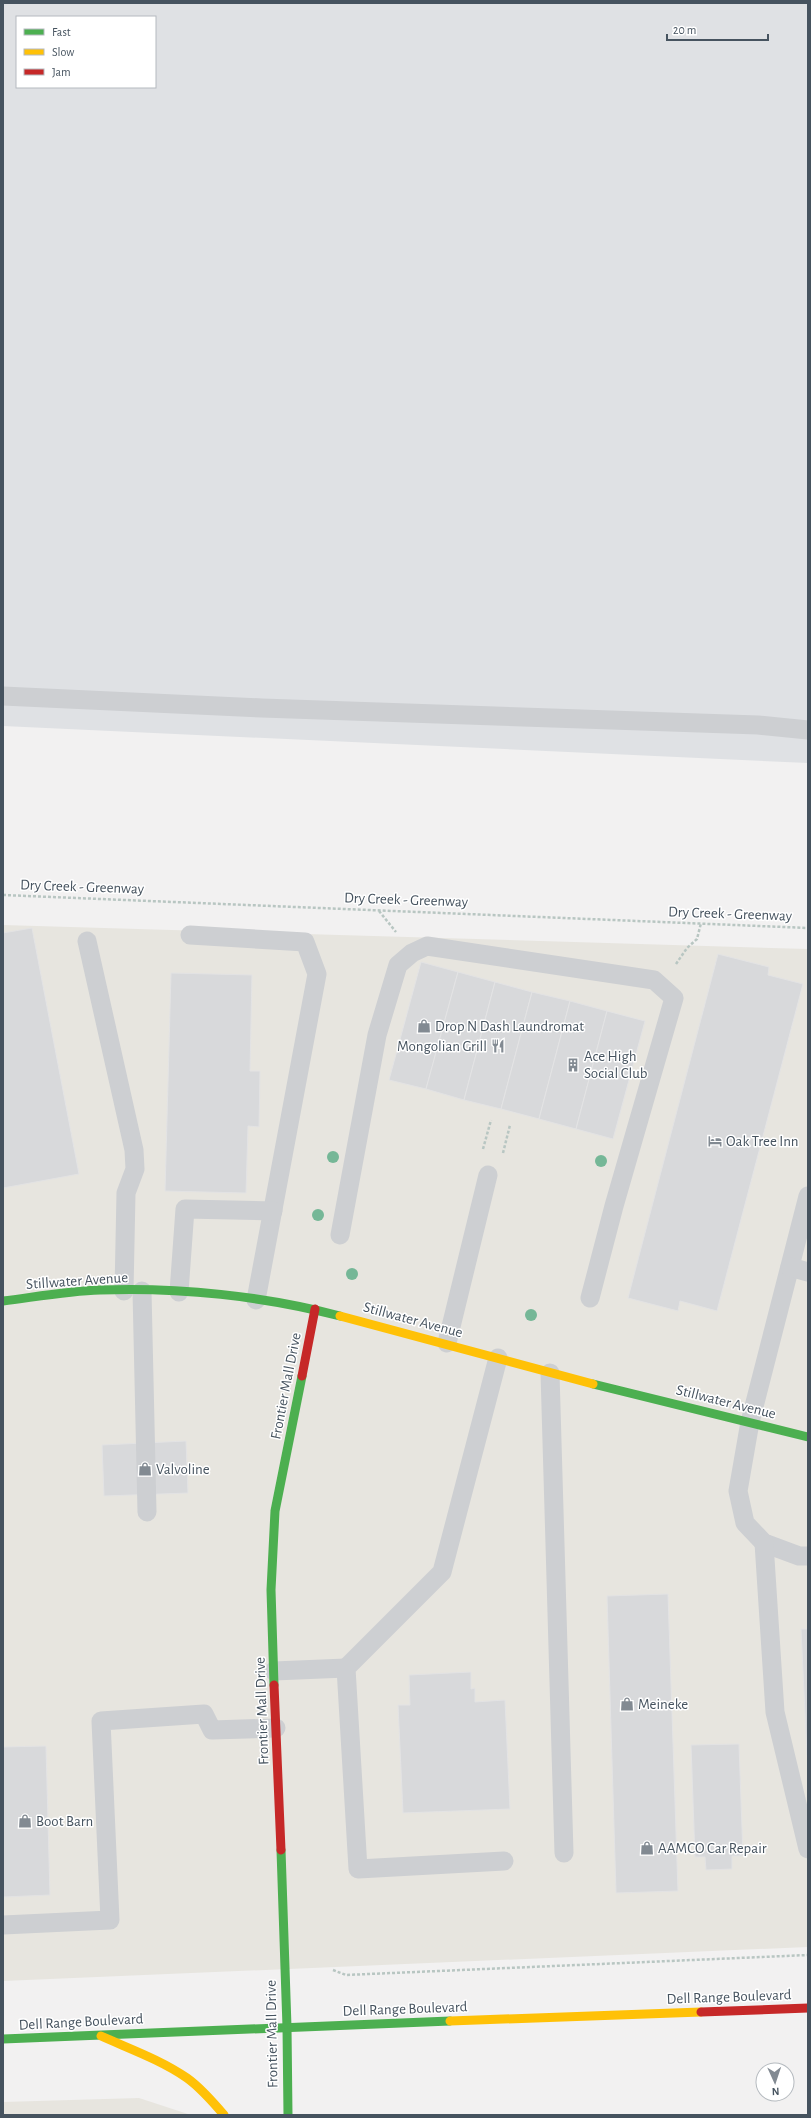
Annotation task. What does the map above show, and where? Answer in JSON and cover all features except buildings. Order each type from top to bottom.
[{"type":"street","name":"Stillwater Avenue","points":[[3,1301],[99,1290],[201,1292],[315,1309],[447,1343],[550,1373],[808,1437]]},
{"type":"street","name":"Frontier Mall Drive","points":[[288,2115],[287,2028],[272,1590],[275,1511],[315,1309]]},
{"type":"street","name":"Dell Range Boulevard","points":[[3,2039],[96,2034],[808,2008]]},
{"type":"street","points":[[96,2034],[148,2058],[187,2079],[209,2098],[224,2115]]},
{"type":"lane","points":[[3,696],[254,708],[758,725],[808,730]]},
{"type":"lane","points":[[190,935],[305,942],[317,974],[256,1300]]},
{"type":"lane","points":[[87,941],[134,1150],[135,1169],[126,1193],[124,1291]]},
{"type":"lane","points":[[340,1235],[377,1035],[398,965],[412,953],[427,946],[654,980],[674,998],[614,1206],[590,1298]]},
{"type":"lane","points":[[447,1343],[488,1175]]},
{"type":"lane","points":[[808,1196],[750,1422],[738,1491],[745,1523],[764,1543],[799,1556],[808,1556]]},
{"type":"lane","points":[[179,1292],[185,1209],[273,1211]]},
{"type":"lane","points":[[790,1267],[808,1272]]},
{"type":"lane","points":[[142,1291],[147,1512]]},
{"type":"lane","points":[[274,1672],[346,1668],[442,1572],[498,1358]]},
{"type":"lane","points":[[550,1373],[564,1852]]},
{"type":"lane","points":[[764,1543],[775,1712],[808,1849]]},
{"type":"lane","points":[[346,1668],[358,1869],[504,1861]]},
{"type":"lane","points":[[3,1925],[110,1920],[101,1721],[204,1714],[212,1730],[276,1728]]},
{"type":"path","name":"Dry Creek - Greenway","points":[[3,895],[808,928]]},
{"type":"path","points":[[660,984],[687,948],[697,939],[701,924]]},
{"type":"path","points":[[482,1150],[491,1120]]},
{"type":"path","points":[[333,1970],[346,1975],[808,1955]]},
{"type":"shaded area","points":[[3,3],[808,3],[808,763],[3,726]]},
{"type":"shaded area","points":[[3,925],[808,949],[808,1947],[3,1981]]},
{"type":"shaded area","points":[[139,2098],[191,2115],[3,2115],[3,2102]]},
{"type":"traffic: fast","points":[[3,1301],[88,1291],[130,1289],[160,1290],[221,1294],[251,1298],[340,1316]]},
{"type":"traffic: fast","points":[[274,1685],[271,1590],[275,1511],[302,1376]]},
{"type":"traffic: fast","points":[[593,1384],[808,1437]]},
{"type":"traffic: fast","points":[[281,1850],[287,2027],[288,2115]]},
{"type":"traffic: fast","points":[[3,2039],[450,2021]]},
{"type":"traffic: slow","points":[[340,1316],[593,1384]]},
{"type":"traffic: slow","points":[[450,2021],[701,2012]]},
{"type":"traffic: slow","points":[[101,2036],[145,2055],[187,2078],[197,2086],[224,2115]]},
{"type":"traffic: jam","points":[[302,1376],[315,1309]]},
{"type":"traffic: jam","points":[[274,1685],[281,1850]]},
{"type":"traffic: jam","points":[[701,2012],[808,2008]]},
{"type":"place","name":"Drop N Dash Laundromat","points":[[424,1026]]},
{"type":"place","name":"Mongolian Grill","points":[[498,1046]]},
{"type":"place","name":"Ace High Social Club","points":[[573,1065]]},
{"type":"place","name":"Oak Tree Inn","points":[[715,1141]]},
{"type":"place","name":"Valvoline","points":[[145,1469]]},
{"type":"place","name":"Meineke","points":[[627,1704]]},
{"type":"place","name":"Boot Barn","points":[[25,1821]]},
{"type":"place","name":"AAMCO Car Repair","points":[[647,1848]]}]
